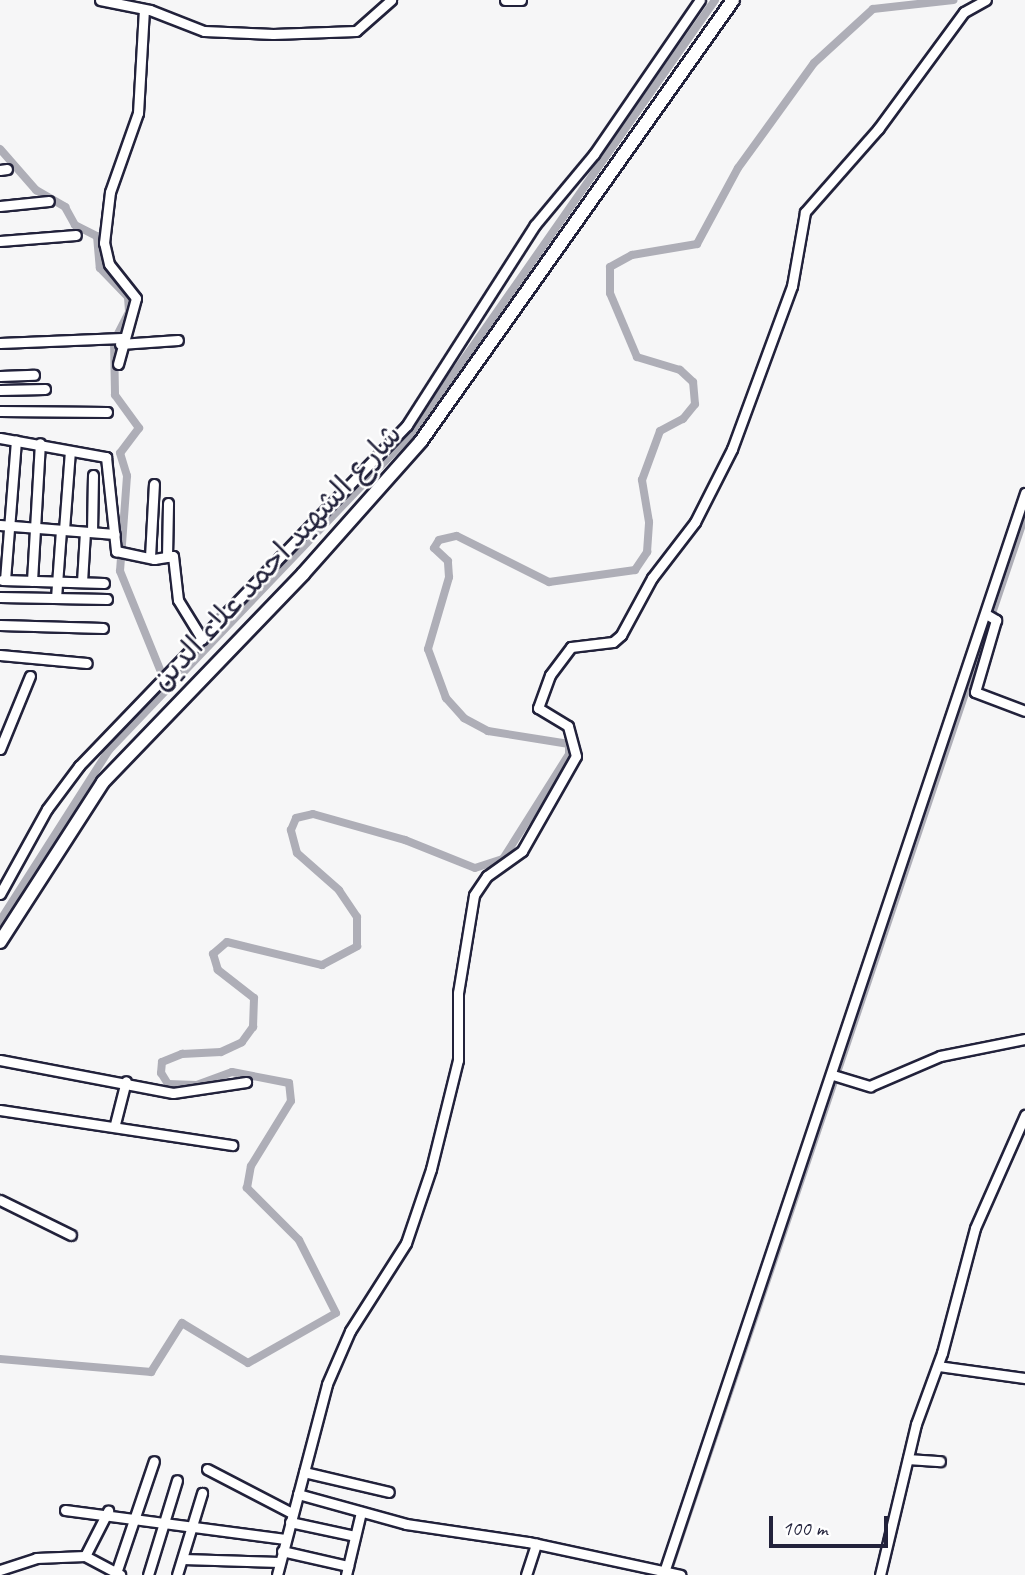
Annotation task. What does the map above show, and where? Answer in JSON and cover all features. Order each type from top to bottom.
[{"type":"main road","name":"شارع الشهيد احمد علاء الدين","points":[[0,942],[103,782],[303,574],[421,441],[733,0]]},
{"type":"street","points":[[100,0],[144,9],[213,32],[347,33],[361,29],[391,0]]},
{"type":"street","points":[[505,0],[521,0]]},
{"type":"street","points":[[0,894],[47,809],[79,766],[410,421],[535,225],[594,154],[700,0]]},
{"type":"street","points":[[277,1575],[335,1365],[364,1307],[402,1251],[431,1169],[460,1047],[458,993],[474,895],[487,876],[522,851],[576,756],[568,726],[538,708],[550,675],[571,647],[614,642],[621,635],[652,578],[695,522],[733,449],[792,286],[805,212],[878,129],[964,12],[986,0]]},
{"type":"street","points":[[118,364],[121,341],[136,298],[109,264],[104,243],[110,192],[138,113],[144,9]]},
{"type":"street","points":[[0,206],[49,201]]},
{"type":"street","points":[[0,242],[76,235]]},
{"type":"street","points":[[0,343],[178,340]]},
{"type":"street","points":[[0,376],[34,375]]},
{"type":"street","points":[[0,390],[45,389]]},
{"type":"street","points":[[0,411],[107,412]]},
{"type":"street","points":[[0,439],[40,443],[108,458],[115,534],[121,553],[175,558],[178,600],[202,639]]},
{"type":"street","points":[[16,440],[4,525],[3,580],[104,583]]},
{"type":"street","points":[[33,581],[40,443]]},
{"type":"street","points":[[56,598],[70,451]]},
{"type":"street","points":[[82,582],[93,475]]},
{"type":"street","points":[[150,556],[154,484]]},
{"type":"street","points":[[664,1572],[837,1077],[989,615],[1025,493]]},
{"type":"street","points":[[167,557],[168,503]]},
{"type":"street","points":[[4,525],[115,534]]},
{"type":"street","points":[[0,597],[107,599]]},
{"type":"street","points":[[989,615],[975,692],[1025,711]]},
{"type":"street","points":[[0,625],[103,628]]},
{"type":"street","points":[[0,655],[87,663]]},
{"type":"street","points":[[0,749],[30,676]]},
{"type":"street","points":[[837,1077],[870,1086],[940,1056],[1025,1039]]},
{"type":"street","points":[[0,1060],[185,1093],[246,1082]]},
{"type":"street","points":[[115,1124],[126,1081]]},
{"type":"street","points":[[0,1110],[115,1124],[232,1145]]},
{"type":"street","points":[[880,1575],[908,1459],[939,1366],[979,1214],[1025,1115]]},
{"type":"street","points":[[0,1200],[71,1235]]},
{"type":"street","points":[[939,1366],[1025,1378]]},
{"type":"street","points":[[908,1459],[940,1461]]},
{"type":"street","points":[[0,1570],[36,1559],[85,1556],[118,1574],[154,1461]]},
{"type":"street","points":[[207,1469],[291,1518],[355,1536]]},
{"type":"street","points":[[304,1472],[389,1492]]},
{"type":"street","points":[[148,1575],[177,1480]]},
{"type":"street","points":[[177,1575],[202,1493]]},
{"type":"street","points":[[298,1494],[361,1513],[536,1544],[680,1575]]},
{"type":"street","points":[[65,1510],[108,1511],[192,1527],[285,1539]]},
{"type":"street","points":[[85,1556],[108,1511]]},
{"type":"street","points":[[282,1551],[347,1570],[361,1513]]},
{"type":"street","points":[[526,1575],[536,1544]]},
{"type":"street","points":[[183,1559],[279,1562]]},
{"type":"waterway","points":[[0,921],[109,750],[413,432],[715,0]]},
{"type":"waterway","points":[[0,1359],[151,1372],[182,1323],[248,1363],[336,1313],[299,1240],[247,1188],[251,1166],[291,1101],[289,1083],[232,1072],[197,1085],[168,1084],[161,1073],[162,1062],[182,1054],[221,1052],[242,1042],[253,1027],[254,998],[218,970],[213,954],[227,942],[322,965],[357,946],[357,917],[339,890],[297,853],[291,830],[296,818],[313,814],[405,840],[475,868],[503,859],[569,754],[569,744],[488,731],[464,718],[446,698],[428,649],[449,577],[448,561],[434,548],[439,540],[457,536],[549,582],[635,570],[647,552],[649,522],[642,480],[660,431],[683,419],[695,404],[693,382],[680,370],[637,357],[610,293],[610,267],[632,255],[697,244],[738,168],[814,63],[873,9],[953,0]]},
{"type":"waterway","points":[[0,149],[36,190],[65,207],[75,225],[97,236],[100,268],[128,297],[129,312],[117,336]]},
{"type":"waterway","points":[[114,341],[115,395],[139,428],[120,453],[127,476],[120,571],[161,672]]},
{"type":"waterway","points":[[669,1570],[1025,516]]}]
